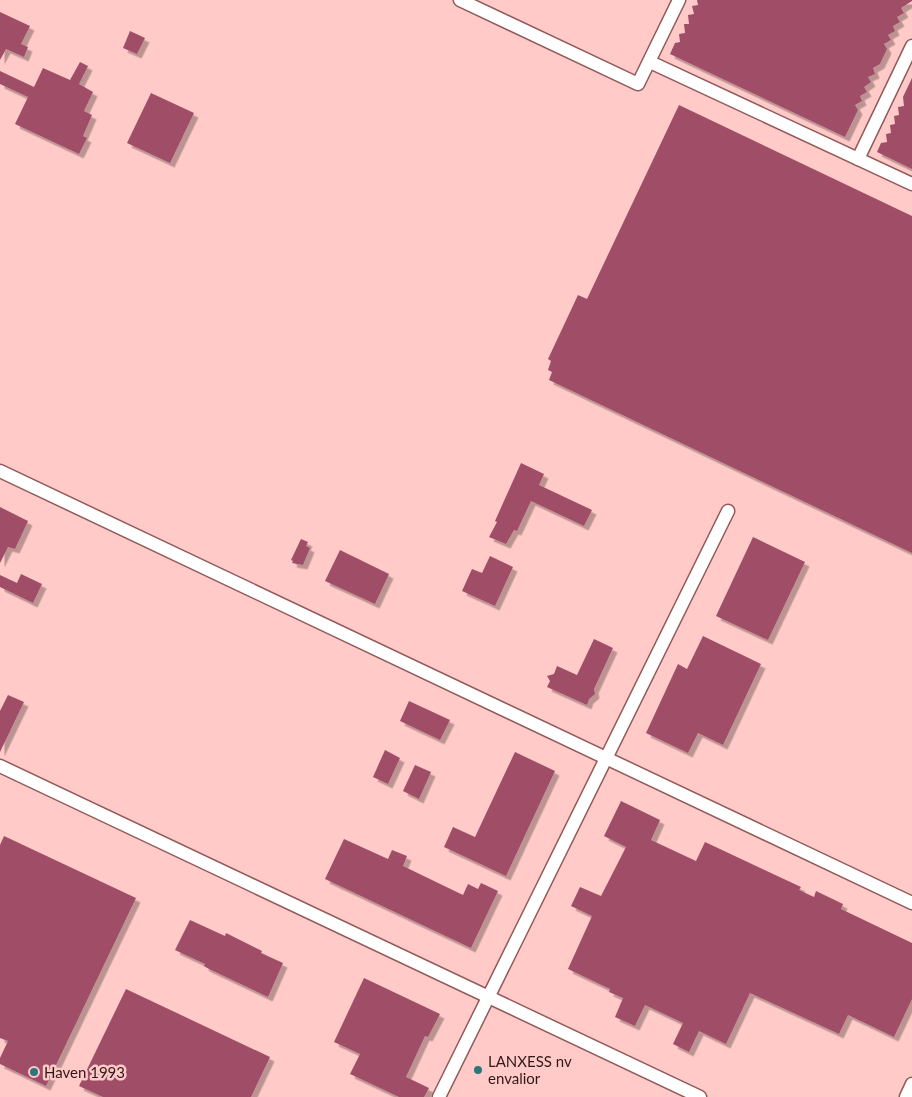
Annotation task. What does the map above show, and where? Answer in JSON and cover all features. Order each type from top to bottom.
[{"type":"lane","points":[[460,0],[638,84],[679,0]]},
{"type":"lane","points":[[858,159],[912,46]]},
{"type":"lane","points":[[650,62],[912,184]]},
{"type":"lane","points":[[0,471],[912,903]]},
{"type":"lane","points":[[439,1097],[728,511]]},
{"type":"lane","points":[[0,766],[700,1097]]},
{"type":"lane","points":[[906,1097],[912,1084]]},
{"type":"building","points":[[697,0],[912,1],[901,8],[904,13],[897,17],[900,22],[893,26],[895,31],[888,35],[891,40],[884,44],[887,49],[880,64],[873,68],[875,74],[868,77],[871,82],[864,87],[867,92],[860,96],[862,101],[855,105],[858,110],[845,137],[670,54],[675,43],[680,42],[679,34],[685,33],[684,24],[689,24],[688,15],[694,14],[692,6],[698,5]]},
{"type":"building","points":[[0,12],[30,26],[21,44],[28,47],[24,57],[6,49],[0,60]]},
{"type":"building","points":[[130,31],[145,38],[137,54],[123,48]]},
{"type":"building","points":[[80,62],[88,66],[79,84],[93,92],[84,111],[92,115],[83,136],[87,138],[79,154],[15,124],[28,97],[0,84],[0,71],[34,87],[43,68],[70,80]]},
{"type":"building","points":[[912,78],[912,169],[877,152],[881,143],[887,142],[886,134],[891,133],[890,125],[895,124],[894,116],[899,115],[898,107],[904,106],[903,97]]},
{"type":"building","points":[[151,93],[194,113],[170,163],[127,143]]},
{"type":"building","points":[[679,105],[912,216],[912,553],[549,380],[552,372],[548,370],[551,361],[548,359],[578,295],[587,299]]},
{"type":"building","points":[[521,463],[544,474],[539,485],[592,510],[584,526],[531,501],[517,531],[514,530],[506,544],[489,537]]},
{"type":"building","points":[[0,507],[28,521],[15,549],[8,547],[0,563]]},
{"type":"building","points":[[753,537],[805,562],[768,640],[716,616]]},
{"type":"building","points":[[301,539],[308,542],[306,546],[310,548],[303,565],[292,563],[293,561],[291,560]]},
{"type":"building","points":[[340,550],[389,574],[375,604],[325,581]]},
{"type":"building","points":[[490,556],[513,567],[495,606],[462,591],[472,569],[482,573]]},
{"type":"building","points":[[21,574],[42,584],[33,603],[0,587],[0,575],[17,583]]},
{"type":"building","points":[[703,636],[761,664],[723,745],[698,733],[688,753],[646,733],[678,664],[687,669]]},
{"type":"building","points":[[594,639],[613,648],[594,689],[595,694],[589,699],[587,705],[547,687],[550,681],[547,676],[554,674],[557,666],[577,675]]},
{"type":"building","points":[[8,695],[24,702],[0,752],[0,711]]},
{"type":"building","points":[[409,701],[450,720],[440,740],[400,721]]},
{"type":"building","points":[[385,750],[400,758],[388,784],[373,777]]},
{"type":"building","points":[[515,752],[555,771],[506,876],[444,847],[453,827],[475,837]]},
{"type":"building","points":[[415,765],[431,772],[419,799],[403,791]]},
{"type":"building","points":[[621,801],[660,820],[651,840],[696,861],[705,842],[801,887],[799,890],[814,897],[816,891],[843,904],[841,909],[912,943],[912,999],[894,1037],[848,1015],[839,1034],[750,993],[726,1044],[699,1031],[689,1052],[673,1044],[683,1023],[645,1005],[635,1026],[615,1017],[623,998],[609,992],[610,989],[568,969],[592,916],[571,906],[580,887],[601,896],[626,847],[604,836]]},
{"type":"building","points":[[4,836],[136,898],[46,1086],[0,1064],[0,1058],[8,1041],[0,1038],[0,845]]},
{"type":"building","points":[[344,839],[388,859],[392,850],[407,856],[403,866],[463,895],[468,884],[478,889],[481,883],[498,891],[471,948],[325,879]]},
{"type":"building","points":[[190,920],[225,936],[226,933],[283,963],[268,997],[209,969],[204,966],[205,964],[175,950]]},
{"type":"building","points":[[364,978],[440,1014],[428,1037],[425,1036],[406,1077],[429,1088],[424,1097],[399,1097],[350,1074],[360,1054],[334,1042]]},
{"type":"building","points":[[126,989],[270,1057],[251,1097],[103,1097],[79,1086]]},
{"type":"place","name":"LANXESS nv envalior","points":[[478,1070]]},
{"type":"place","name":"Haven 1993","points":[[34,1072]]}]
